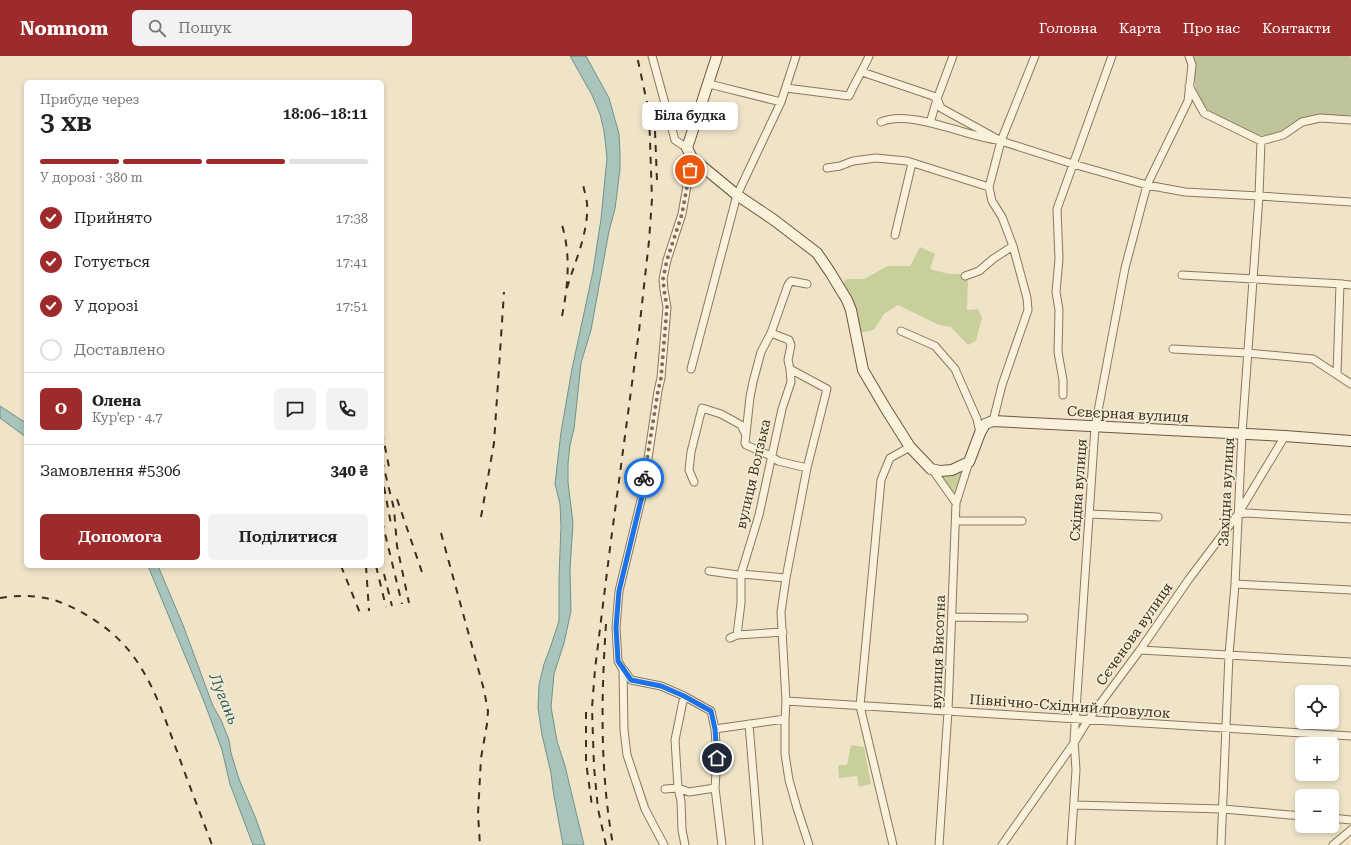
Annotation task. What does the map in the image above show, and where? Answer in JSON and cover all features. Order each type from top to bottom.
[{"type":"street","points":[[652,56],[675,140],[687,148],[692,158],[737,194],[817,253],[843,292],[851,310],[863,370],[910,447],[931,468],[956,503]]},
{"type":"street","points":[[687,148],[718,56]]},
{"type":"street","points":[[691,369],[737,194],[781,102],[796,56]]},
{"type":"street","points":[[786,88],[849,96],[869,56]]},
{"type":"street","points":[[930,123],[953,56]]},
{"type":"street","points":[[931,468],[940,471],[952,470],[970,462],[980,433],[985,424],[992,421],[1002,385],[1028,310],[1027,298],[1013,246],[1002,216],[992,200],[989,187],[1001,141],[1035,56]]},
{"type":"street","points":[[1063,395],[1063,380],[1058,352],[1059,310],[1056,292],[1059,259],[1057,209],[1112,56]]},
{"type":"street","name":"Східна вулиця","points":[[1071,845],[1076,770],[1074,743],[1095,427],[1125,268],[1148,185],[1188,101],[1192,65],[1189,56]]},
{"type":"street","points":[[862,72],[933,96],[937,99],[941,108],[1001,141]]},
{"type":"street","points":[[709,84],[781,102]]},
{"type":"street","points":[[1189,86],[1204,113],[1261,141],[1283,135],[1302,122],[1320,118],[1351,120]]},
{"type":"street","points":[[881,122],[886,120],[905,119],[930,123],[985,139],[1001,141],[1073,164],[1148,185],[1185,192],[1351,202]]},
{"type":"street","name":"Західна вулиця","points":[[1221,845],[1229,655],[1235,584],[1242,434],[1259,196],[1261,141]]},
{"type":"street","points":[[692,158],[682,214],[667,260],[663,279],[667,307],[661,378],[643,492],[619,591],[616,627],[618,661],[631,680],[661,686],[684,696],[711,711],[715,729],[717,758],[715,788],[722,845]]},
{"type":"street","points":[[827,168],[840,166],[853,161],[876,158],[906,161],[989,187]]},
{"type":"street","points":[[895,236],[912,163]]},
{"type":"street","points":[[964,276],[979,271],[993,259],[1013,246]]},
{"type":"street","points":[[1182,275],[1351,285]]},
{"type":"street","points":[[807,284],[791,281],[788,285],[771,333],[761,352],[753,382],[747,415],[745,443],[746,445],[771,456],[778,461],[807,468]]},
{"type":"street","points":[[1338,374],[1341,284]]},
{"type":"street","points":[[901,331],[935,346],[955,369],[977,419],[980,433]]},
{"type":"street","name":"вулиця Волзька","points":[[771,333],[789,340],[791,345],[788,360],[791,382],[782,409],[759,515],[741,574],[741,603],[734,637],[783,632]]},
{"type":"street","points":[[1173,350],[1247,353],[1313,359],[1338,374],[1351,384]]},
{"type":"street","points":[[790,370],[827,389],[807,468],[781,612],[786,701],[785,754],[797,808],[809,845]]},
{"type":"street","points":[[694,482],[689,470],[691,452],[702,408],[721,414],[741,425],[746,436]]},
{"type":"street","name":"Сєвєрная вулиця","points":[[992,421],[1285,436],[1351,441]]},
{"type":"street","name":"Сєченова вулиця","points":[[1002,845],[1074,743],[1088,720],[1238,514],[1285,436]]},
{"type":"street","points":[[893,845],[860,706],[881,480],[890,458],[910,447]]},
{"type":"street","name":"вулиця Висотна","points":[[939,845],[948,711],[956,503],[970,462]]},
{"type":"street","points":[[1238,514],[1246,513],[1351,519]]},
{"type":"street","points":[[1089,514],[1158,517]]},
{"type":"street","points":[[956,521],[1022,521]]},
{"type":"street","points":[[708,571],[738,576],[741,574],[786,578]]},
{"type":"street","points":[[1235,584],[1351,590]]},
{"type":"street","points":[[952,616],[1024,618]]},
{"type":"street","points":[[1140,650],[1351,662]]},
{"type":"street","points":[[624,670],[624,730],[627,755],[645,809],[664,845]]},
{"type":"street","points":[[684,696],[675,740],[678,788],[681,801],[682,830],[685,845]]},
{"type":"street","name":"Північно-Східний провулок","points":[[786,701],[1351,736]]},
{"type":"street","points":[[715,729],[785,719]]},
{"type":"street","points":[[749,724],[759,845]]},
{"type":"street","points":[[665,789],[678,788],[689,792],[715,788]]},
{"type":"street","points":[[1074,805],[1223,809],[1295,815]]},
{"type":"street","points":[[1339,819],[1351,820]]},
{"type":"street","points":[[1333,845],[1351,830]]},
{"type":"green space","points":[[1194,56],[1350,56],[1351,115],[1319,115],[1301,119],[1279,133],[1262,136],[1219,120],[1203,105],[1195,88]]},
{"type":"green space","points":[[920,247],[935,254],[930,269],[949,274],[959,274],[968,280],[967,310],[978,309],[982,318],[976,341],[968,345],[951,327],[939,325],[898,305],[884,314],[874,330],[860,333],[852,299],[843,283],[847,279],[864,279],[888,266],[910,266]]},
{"type":"green space","points":[[962,471],[957,488],[954,492],[952,492],[942,478],[944,476]]},
{"type":"green space","points":[[851,745],[864,747],[871,784],[859,787],[857,776],[839,778],[838,765],[847,765]]},
{"type":"water","points":[[570,56],[586,56],[609,98],[619,134],[620,152],[620,169],[615,209],[609,231],[591,330],[581,363],[574,429],[570,445],[568,482],[573,523],[570,569],[571,611],[564,643],[554,674],[551,707],[557,741],[565,766],[584,845],[563,845],[538,708],[539,685],[544,664],[559,621],[561,526],[560,504],[555,484],[561,432],[572,369],[593,271],[601,219],[607,158],[604,131],[600,114],[592,95]]},
{"type":"water","points":[[0,406],[24,422],[24,436],[0,418]]},
{"type":"water","points":[[149,568],[159,568],[183,625],[213,706],[221,720],[229,740],[231,753],[239,779],[265,845],[253,845],[230,784],[222,750],[205,704]]},
{"type":"railway","points":[[606,845],[598,809],[594,767],[592,708],[595,669],[610,548],[639,331],[652,199],[649,112],[637,56]]},
{"type":"railway","points":[[655,131],[657,181]]},
{"type":"railway","points":[[567,288],[581,246],[586,225],[587,203],[583,184]]},
{"type":"railway","points":[[562,225],[567,248],[568,270],[562,316]]},
{"type":"railway","points":[[481,517],[494,443],[504,292]]},
{"type":"railway","points":[[384,442],[389,467]]},
{"type":"railway","points":[[384,468],[394,509],[397,546],[409,603]]},
{"type":"railway","points":[[384,487],[391,524]]},
{"type":"railway","points":[[397,499],[424,578]]},
{"type":"railway","points":[[384,529],[402,604]]},
{"type":"railway","points":[[441,533],[484,690],[488,711],[481,758],[478,814],[480,845]]},
{"type":"railway","points":[[342,568],[362,618]]},
{"type":"railway","points":[[366,568],[369,611]]},
{"type":"railway","points":[[376,568],[386,607]]},
{"type":"railway","points":[[384,574],[392,606]]},
{"type":"railway","points":[[0,598],[28,596],[57,601],[79,611],[101,624],[129,650],[143,671],[160,706],[212,845]]},
{"type":"railway","points":[[606,624],[603,679],[603,735],[606,790],[613,845]]},
{"type":"railway","points":[[586,712],[586,762],[592,806]]},
{"type":"way so far","points":[[644,478],[661,378],[667,307],[663,279],[667,260],[682,214],[690,170]]},
{"type":"place","name":"Біла будка","points":[[690,170]]},
{"type":"route","points":[[644,478],[643,492],[619,591],[616,627],[618,661],[631,680],[661,686],[684,696],[711,711],[715,729],[717,758]]},
{"type":"water label","name":"Лугань","points":[[224,699]]}]
